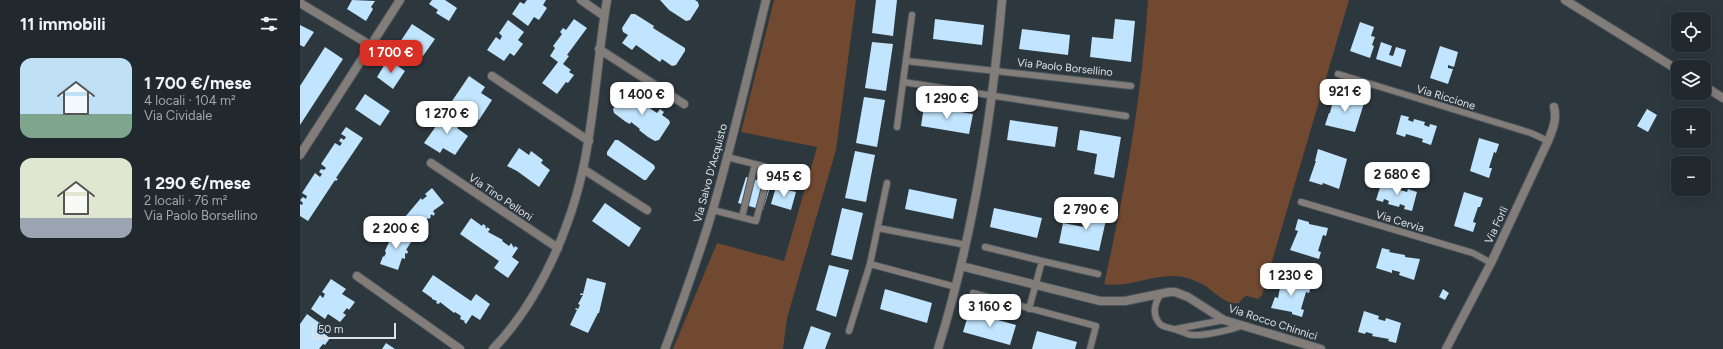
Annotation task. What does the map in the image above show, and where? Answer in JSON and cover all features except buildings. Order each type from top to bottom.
[{"type":"street","points":[[300,155],[400,0]]},
{"type":"street","points":[[581,0],[604,16]]},
{"type":"street","points":[[493,349],[524,311],[558,248],[570,216],[589,141],[599,49],[607,0]]},
{"type":"street","name":"Via Salvo D'Acquisto","points":[[665,349],[713,210],[766,0]]},
{"type":"street","points":[[938,349],[966,246],[993,96],[1002,0]]},
{"type":"street","points":[[1565,0],[1671,66]]},
{"type":"street","points":[[300,3],[370,45]]},
{"type":"street","points":[[599,49],[684,104]]},
{"type":"street","points":[[492,76],[589,141]]},
{"type":"street","points":[[1711,90],[1723,98]]},
{"type":"street","name":"Via Forlì","points":[[1446,349],[1491,263],[1548,141],[1556,116],[1554,107]]},
{"type":"street","name":"Via Tino Pelloni","points":[[431,163],[558,248]]},
{"type":"street","points":[[583,169],[647,210]]},
{"type":"street","name":"Via Rocco Chinnici","points":[[961,266],[1100,301],[1125,301],[1162,293],[1175,292],[1188,297],[1224,320],[1321,349]]},
{"type":"street","points":[[357,276],[460,349]]},
{"type":"lane","points":[[897,127],[912,15]]},
{"type":"lane","name":"Via Paolo Borsellino","points":[[906,60],[1131,86]]},
{"type":"lane","name":"Via Riccione","points":[[1338,74],[1531,133],[1548,141]]},
{"type":"lane","points":[[903,82],[1126,116]]},
{"type":"lane","points":[[713,210],[756,221],[758,214],[770,168],[727,157]]},
{"type":"lane","points":[[742,217],[755,164]]},
{"type":"lane","points":[[849,331],[870,264],[887,183]]},
{"type":"lane","name":"Via Cervia","points":[[1301,202],[1473,253],[1491,263]]},
{"type":"lane","points":[[878,228],[966,246]]},
{"type":"lane","points":[[985,248],[1098,274]]},
{"type":"lane","points":[[1029,309],[1042,261]]},
{"type":"lane","points":[[870,264],[956,287]]},
{"type":"lane","points":[[973,293],[1096,326],[1090,349]]},
{"type":"lane","points":[[1162,293],[1156,300],[1154,307],[1155,314],[1160,324],[1171,329],[1224,320]]},
{"type":"lane","points":[[1176,329],[1191,335],[1229,330],[1243,325]]},
{"type":"shaded area","points":[[774,0],[856,0],[836,150],[787,318],[783,349],[673,349],[717,243],[784,261],[817,147],[741,132]]},
{"type":"shaded area","points":[[1148,0],[1349,0],[1262,295],[1258,299],[1247,296],[1244,297],[1239,303],[1230,302],[1221,298],[1200,283],[1176,276],[1165,276],[1125,284],[1104,284],[1132,143],[1142,72]]}]
